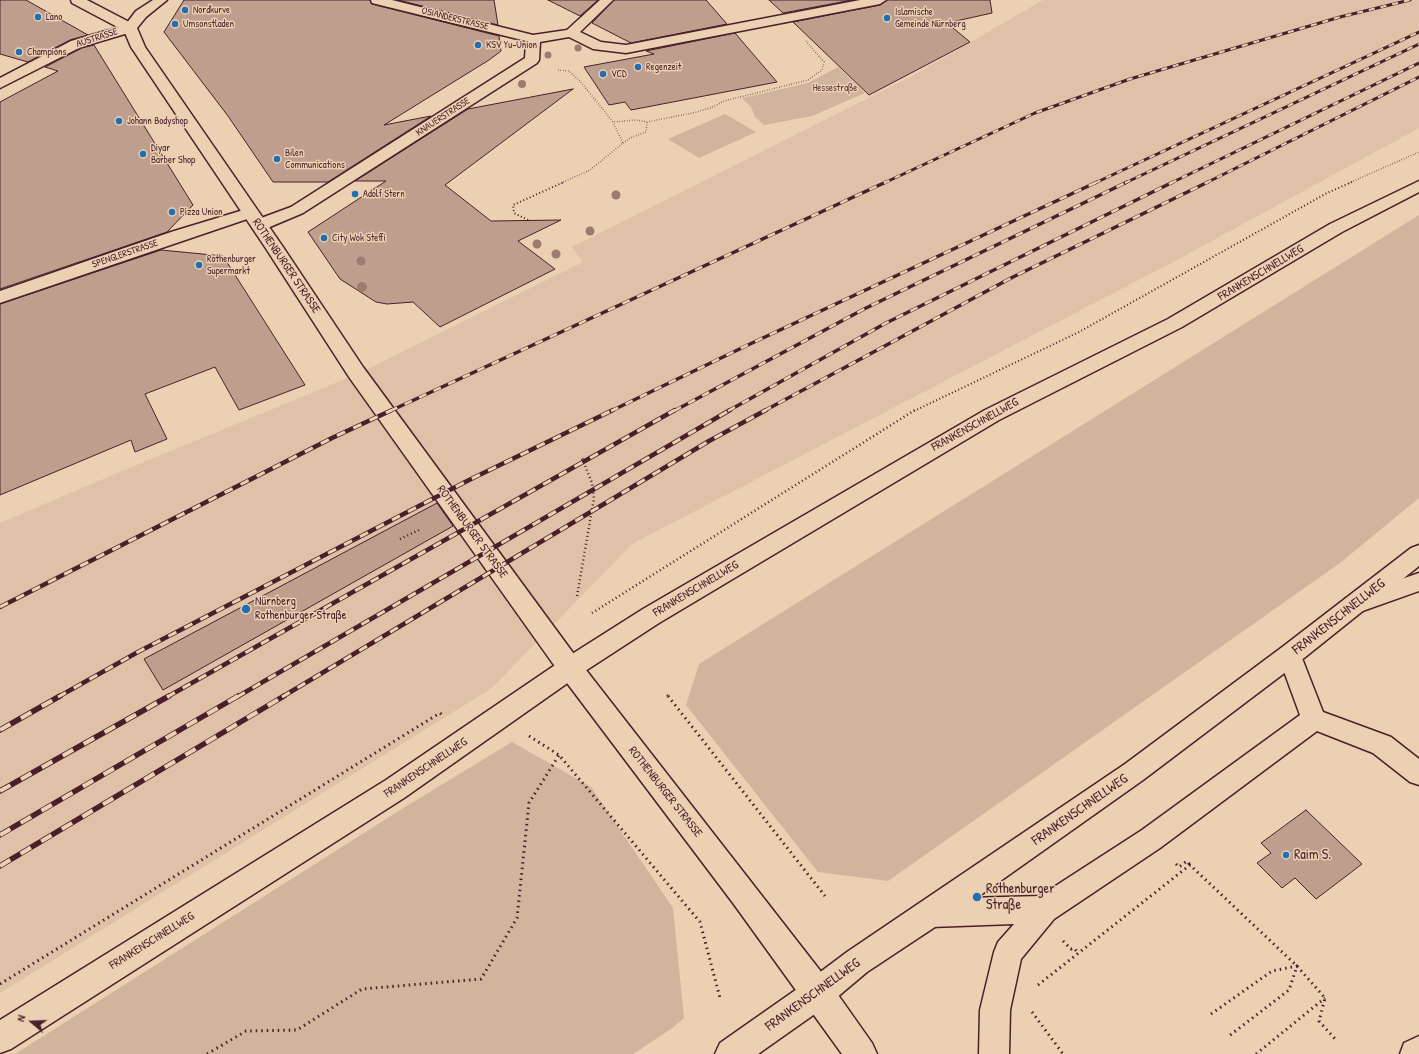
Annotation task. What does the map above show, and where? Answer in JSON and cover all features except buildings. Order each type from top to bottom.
[{"type":"main road","points":[[77,0],[130,28],[141,14],[161,0]]},
{"type":"main road","name":"OSIANDERSTRASSE","points":[[377,0],[533,39]]},
{"type":"main road","points":[[533,39],[571,33],[607,0]]},
{"type":"main road","points":[[571,33],[598,46],[626,49],[780,18],[880,0]]},
{"type":"main road","name":"AUSTRASSE","points":[[0,84],[76,44],[130,28]]},
{"type":"main road","name":"ROTHENBURGER STRASSE","points":[[130,28],[138,48],[255,219],[356,372],[570,668],[818,993],[861,1054]]},
{"type":"main road","name":"KNAUERSTRASSE","points":[[255,219],[297,210],[532,60],[533,39]]},
{"type":"main road","name":"FRANKENSCHNELLWEG","points":[[0,1038],[395,789],[505,715],[570,668],[651,616],[992,415],[1175,323],[1336,228],[1419,186]]},
{"type":"main road","name":"SPENGLERSTRASSE","points":[[0,297],[177,236],[255,219]]},
{"type":"main road","name":"FRANKENSCHNELLWEG","points":[[731,1054],[818,993],[857,962],[931,913],[1134,772],[1290,655],[1419,554]]},
{"type":"main road","points":[[1353,606],[1419,582]]},
{"type":"lane","points":[[1290,655],[1314,719],[1382,746],[1419,774]]},
{"type":"lane","points":[[994,1054],[995,1010],[1008,952],[1044,909],[1151,839],[1314,719]]},
{"type":"lane","points":[[931,913],[1044,909]]},
{"type":"lane","points":[[1415,1054],[1419,1051]]},
{"type":"path","points":[[613,122],[636,120],[647,122],[696,112],[724,101],[808,80],[822,70],[824,62],[795,29],[780,18]]},
{"type":"path","points":[[519,68],[569,71],[585,86],[613,122],[623,143]]},
{"type":"path","points":[[528,220],[514,213],[513,205],[590,170],[630,138],[646,132],[647,122]]},
{"type":"path","points":[[592,613],[914,411],[1079,332],[1326,194],[1419,152]]},
{"type":"path","points":[[578,596],[594,498],[592,483],[582,458]]},
{"type":"path","points":[[400,539],[419,530]]},
{"type":"path","points":[[667,695],[825,896]]},
{"type":"path","points":[[505,715],[527,734],[559,755],[700,922],[720,998]]},
{"type":"path","points":[[0,984],[408,733]]},
{"type":"path","points":[[207,1054],[246,1031],[297,1030],[362,988],[481,979],[516,918],[529,803],[559,755]]},
{"type":"path","points":[[1035,988],[1190,865],[1297,966],[1325,998]]},
{"type":"path","points":[[1062,939],[1071,949],[1074,948],[1078,953]]},
{"type":"path","points":[[1211,1014],[1272,971],[1297,966]]},
{"type":"path","points":[[1229,1036],[1290,990],[1297,966]]},
{"type":"path","points":[[1325,998],[1319,1021],[1336,1040]]},
{"type":"path","points":[[1256,1054],[1325,998]]},
{"type":"path","points":[[1032,1010],[1063,1054]]},
{"type":"shaded area","points":[[1043,0],[1419,0],[1419,128],[1175,261],[632,544],[492,688],[0,993],[0,523],[360,373],[583,262],[572,247],[914,75]]},
{"type":"green space","name":"Hessestraße","points":[[838,67],[865,93],[812,116],[764,125],[755,117],[751,107],[742,98],[808,83]]},
{"type":"green space","points":[[725,114],[756,132],[699,158],[668,139]]},
{"type":"green space","points":[[1419,215],[1419,498],[1340,563],[888,881],[818,872],[686,705],[699,664]]},
{"type":"green space","points":[[512,742],[591,787],[673,908],[684,1018],[671,1029],[633,1054],[15,1054],[405,807]]},
{"type":"railway","points":[[884,183],[1035,113],[1130,79],[1340,17],[1410,0]]},
{"type":"railway","points":[[1095,183],[1419,32]]},
{"type":"railway","points":[[1125,183],[1419,44]]},
{"type":"railway","points":[[1171,183],[1419,63]]},
{"type":"railway","points":[[1206,183],[1419,77]]},
{"type":"railway","points":[[390,411],[886,182]]},
{"type":"railway","points":[[611,411],[750,344],[1097,182]]},
{"type":"railway","points":[[674,411],[864,309],[1127,182]]},
{"type":"railway","points":[[728,411],[886,323],[1173,182]]},
{"type":"railway","points":[[764,411],[1011,278],[1208,182]]},
{"type":"railway","points":[[0,607],[332,438],[392,410]]},
{"type":"railway","points":[[58,697],[138,652],[469,480],[613,410]]},
{"type":"railway","points":[[167,697],[675,410]]},
{"type":"railway","points":[[237,697],[730,410]]},
{"type":"railway","points":[[282,697],[709,441],[766,410]]},
{"type":"railway","points":[[0,730],[60,696]]},
{"type":"railway","points":[[0,791],[169,696]]},
{"type":"railway","points":[[0,835],[238,696]]},
{"type":"railway","points":[[0,866],[284,696]]},
{"type":"place","name":"Nordkurve","points":[[185,10]]},
{"type":"place","name":"Lano","points":[[38,17]]},
{"type":"place","name":"Islamische Gemeinde Nürnberg","points":[[887,18]]},
{"type":"place","name":"Umsonstladen","points":[[175,24]]},
{"type":"place","name":"KSV Yu-Union","points":[[478,45]]},
{"type":"place","name":"Champions","points":[[19,52]]},
{"type":"place","name":"Regenzeit","points":[[638,67]]},
{"type":"place","name":"VCD","points":[[603,74]]},
{"type":"place","name":"Johann Bodyshop","points":[[119,121]]},
{"type":"place","name":"Diyar Barber Shop","points":[[143,154]]},
{"type":"place","name":"Bilen Communications","points":[[277,159]]},
{"type":"place","name":"Adolf Stern","points":[[355,194]]},
{"type":"place","name":"Pizza Union","points":[[172,212]]},
{"type":"place","name":"City Wok Steffi","points":[[324,238]]},
{"type":"place","name":"Rothenburger Supermarkt","points":[[199,265]]},
{"type":"place","name":"Nürnberg Rothenburger Straße","points":[[246,609]]},
{"type":"place","name":"Raim S.","points":[[1286,855]]},
{"type":"place","name":"Rothenburger Straße","points":[[977,897]]}]
